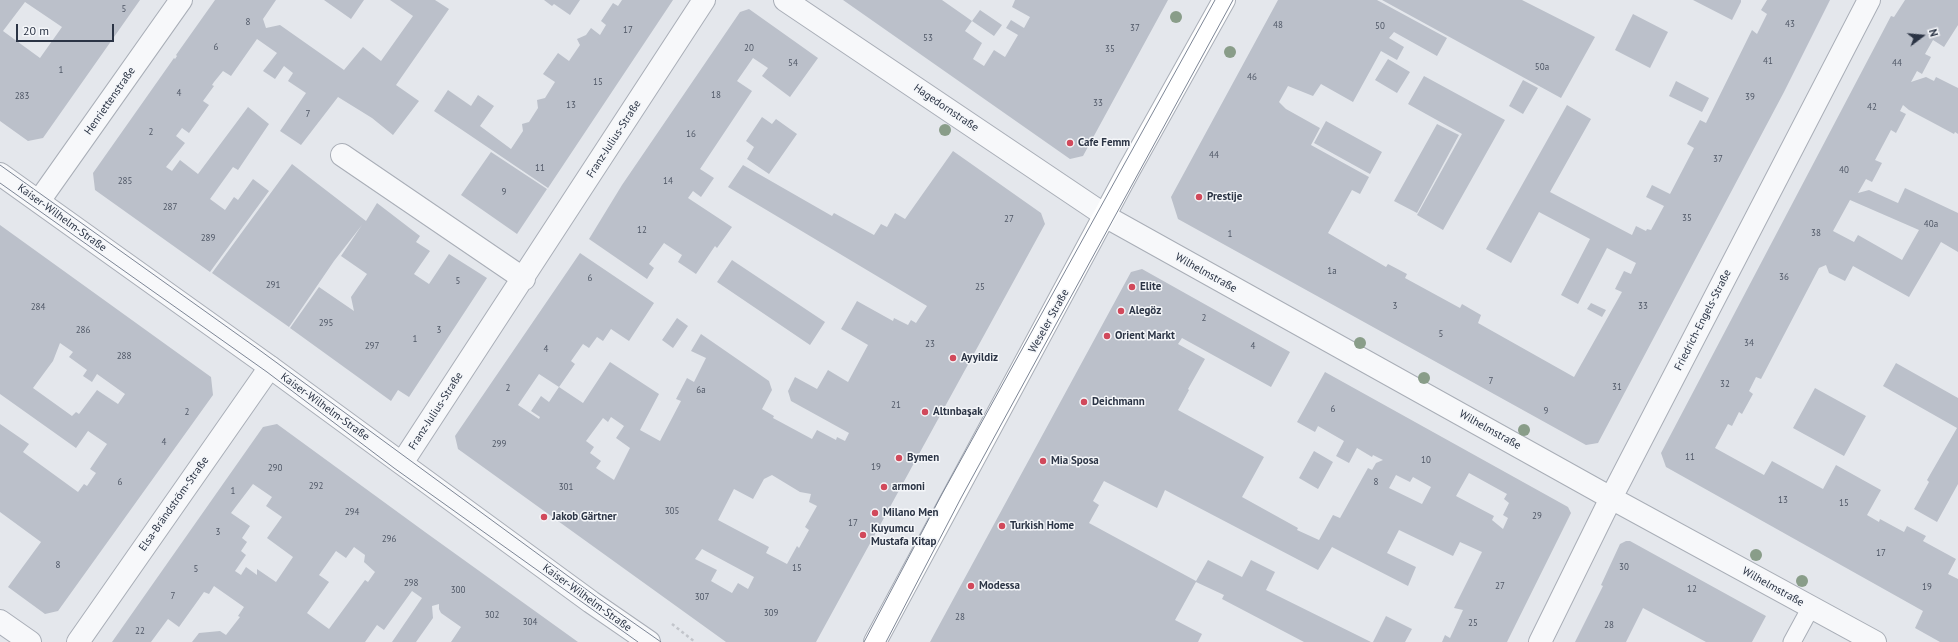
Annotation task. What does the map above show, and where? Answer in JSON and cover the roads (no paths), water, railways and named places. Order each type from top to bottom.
[{"type":"main road","name":"Weseler Straße","points":[[875,642],[1129,170],[1224,0]]},
{"type":"street","name":"Henriettenstraße","points":[[39,201],[181,0]]},
{"type":"street","name":"Franz-Julius-Straße","points":[[402,463],[524,279],[704,0]]},
{"type":"street","name":"Hagedornstraße","points":[[785,0],[1106,215]]},
{"type":"street","name":"Friedrich-Engels-Straße","points":[[1540,642],[1611,498],[1869,0]]},
{"type":"street","points":[[342,155],[524,279]]},
{"type":"street","name":"Kaiser-Wilhelm-Straße","points":[[0,174],[270,367],[591,602],[649,642]]},
{"type":"street","name":"Wilhelmstraße","points":[[1106,215],[1611,498],[1875,642]]},
{"type":"street","name":"Elsa-Brändström-Straße","points":[[78,642],[270,367]]},
{"type":"street","points":[[0,621],[30,642]]},
{"type":"lane","points":[[1792,642],[1811,607]]},
{"type":"tram line","points":[[864,642],[942,494],[1215,0]]},
{"type":"tram line","points":[[886,642],[961,498],[1233,0]]},
{"type":"tram line","points":[[0,165],[258,349],[598,598],[661,642]]},
{"type":"tram line","points":[[0,183],[267,372],[394,468],[638,642]]},
{"type":"place","name":"Cafe Femm","points":[[1070,143]]},
{"type":"place","name":"Prestije","points":[[1199,197]]},
{"type":"place","name":"Elite","points":[[1132,287]]},
{"type":"place","name":"Alegöz","points":[[1121,311]]},
{"type":"place","name":"Orient Markt","points":[[1107,336]]},
{"type":"place","name":"Ayyildiz","points":[[953,358]]},
{"type":"place","name":"Deichmann","points":[[1084,402]]},
{"type":"place","name":"Altınbaşak","points":[[925,412]]},
{"type":"place","name":"Bymen","points":[[899,458]]},
{"type":"place","name":"Mia Sposa","points":[[1043,461]]},
{"type":"place","name":"armoni","points":[[884,487]]},
{"type":"place","name":"Milano Men","points":[[875,513]]},
{"type":"place","name":"Jakob Gärtner","points":[[544,517]]},
{"type":"place","name":"Turkish Home","points":[[1002,526]]},
{"type":"place","name":"Kuyumcu Mustafa Kitap","points":[[863,535]]},
{"type":"place","name":"Modessa","points":[[971,586]]}]
